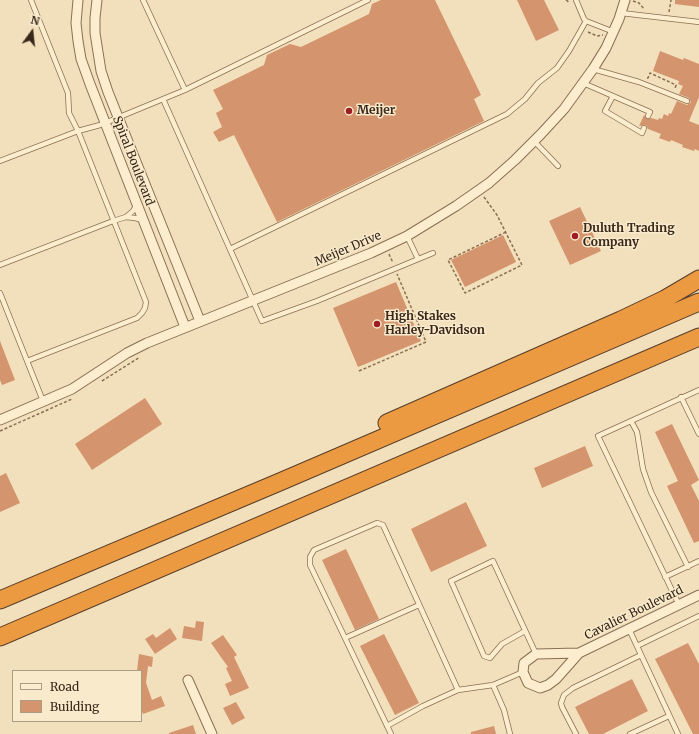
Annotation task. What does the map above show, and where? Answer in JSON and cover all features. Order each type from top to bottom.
[{"type":"highway","points":[[282,481],[329,448],[621,320],[664,299],[699,279]]},
{"type":"highway","points":[[0,600],[699,302]]},
{"type":"highway","points":[[0,637],[699,337]]},
{"type":"highway","points":[[640,362],[687,354],[699,350]]},
{"type":"street","name":"Spiral Boulevard","points":[[78,0],[77,35],[81,59],[185,327]]},
{"type":"street","name":"Spiral Boulevard","points":[[97,0],[95,18],[96,48],[101,71],[200,321]]},
{"type":"street","name":"Meijer Drive","points":[[0,420],[72,389],[127,353],[185,327],[254,301],[371,253],[407,236],[435,220],[489,183],[534,141],[564,109],[593,69],[606,48],[621,13],[629,1]]},
{"type":"street","name":"Cavalier Boulevard","points":[[536,654],[578,653],[699,595]]},
{"type":"street","name":"Cavalier Boulevard","points":[[523,672],[528,683],[540,688],[548,685],[556,679],[578,653]]},
{"type":"street","points":[[523,672],[524,663],[536,654]]},
{"type":"street","points":[[188,680],[212,734]]},
{"type":"lane","points":[[27,361],[137,318],[142,314],[146,302],[78,131],[69,113],[68,93],[31,0]]},
{"type":"lane","points":[[143,0],[185,90]]},
{"type":"lane","points":[[0,161],[105,122],[185,90],[368,0]]},
{"type":"lane","points":[[576,0],[586,21],[614,32]]},
{"type":"lane","points":[[621,13],[699,22]]},
{"type":"lane","points":[[230,249],[507,114],[557,68],[570,51],[586,21]]},
{"type":"lane","points":[[593,69],[639,82],[687,101]]},
{"type":"lane","points":[[583,83],[650,112],[648,116]]},
{"type":"lane","points":[[614,96],[605,111],[642,133],[644,128]]},
{"type":"lane","points":[[163,99],[262,321],[317,301],[433,253]]},
{"type":"lane","points":[[534,141],[558,166]]},
{"type":"lane","points":[[0,265],[126,217],[133,211],[137,204]]},
{"type":"lane","points":[[126,217],[143,220]]},
{"type":"lane","points":[[407,236],[418,259]]},
{"type":"lane","points":[[0,293],[43,401]]},
{"type":"lane","points":[[679,605],[598,436],[699,390]]},
{"type":"lane","points":[[681,397],[699,434]]},
{"type":"lane","points":[[631,421],[637,432],[643,469],[651,492],[688,567]]},
{"type":"lane","points":[[391,734],[310,565],[310,556],[314,550],[377,523],[383,525],[458,690]]},
{"type":"lane","points":[[525,631],[502,644],[490,658],[484,656],[451,581],[493,561],[536,654]]},
{"type":"lane","points":[[665,577],[699,561]]},
{"type":"lane","points":[[345,638],[419,605]]},
{"type":"lane","points":[[637,646],[698,618]]},
{"type":"lane","points":[[629,629],[678,734]]},
{"type":"lane","points":[[576,734],[562,707],[561,703],[564,695],[574,688],[641,655]]},
{"type":"lane","points":[[386,726],[423,706],[458,690],[493,685],[523,672]]},
{"type":"lane","points":[[493,685],[504,710],[510,734]]},
{"type":"lane","points":[[630,734],[669,716]]},
{"type":"path","points":[[664,12],[669,12],[671,0]]},
{"type":"path","points":[[629,1],[639,3],[645,10]]},
{"type":"path","points":[[484,197],[498,215],[522,265],[465,293],[448,260],[506,232]]},
{"type":"path","points":[[359,371],[426,342],[389,254]]},
{"type":"building","name":"Meijer","points":[[381,0],[435,0],[481,95],[474,99],[484,121],[277,222],[234,135],[219,142],[213,132],[222,127],[216,113],[223,109],[213,90],[264,65],[267,55],[290,44],[301,47],[369,14],[372,4]]},
{"type":"building","points":[[517,0],[544,0],[559,30],[536,41]]},
{"type":"building","points":[[675,0],[699,0],[699,7],[675,4]]},
{"type":"building","points":[[660,51],[683,60],[684,58],[699,64],[699,97],[689,121],[699,125],[699,151],[682,147],[683,145],[671,140],[670,142],[659,138],[661,134],[648,129],[646,125],[639,126],[644,115],[647,119],[662,119],[664,114],[668,116],[669,113],[671,114],[677,101],[687,105],[691,102],[689,98],[679,94],[683,86],[678,84],[679,81],[653,71]]},
{"type":"building","name":"Duluth Trading Company","points":[[580,207],[601,251],[570,265],[549,221]]},
{"type":"building","points":[[503,235],[516,262],[465,287],[451,260]]},
{"type":"building","name":"High Stakes Harley-Davidson","points":[[396,282],[421,341],[358,367],[333,308]]},
{"type":"building","points":[[0,341],[15,380],[2,385],[0,380]]},
{"type":"building","points":[[145,398],[162,424],[92,470],[75,444]]},
{"type":"building","points":[[672,424],[699,480],[691,485],[699,501],[699,541],[694,543],[667,486],[678,481],[655,432]]},
{"type":"building","points":[[585,446],[593,466],[542,488],[534,468]]},
{"type":"building","points":[[6,473],[20,503],[0,512],[0,476]]},
{"type":"building","points":[[466,502],[487,546],[431,572],[411,529]]},
{"type":"building","points":[[346,549],[379,619],[355,630],[322,560]]},
{"type":"building","points":[[196,621],[204,622],[202,641],[182,638],[184,626],[195,628]]},
{"type":"building","points":[[170,628],[177,639],[155,654],[145,639],[153,634],[156,638]]},
{"type":"building","points":[[384,634],[419,703],[395,715],[360,646]]},
{"type":"building","points":[[223,635],[237,655],[234,657],[249,688],[230,696],[225,684],[232,681],[226,668],[228,667],[211,643]]},
{"type":"building","points":[[688,643],[699,664],[699,734],[693,734],[655,659]]},
{"type":"building","points":[[139,654],[153,657],[152,667],[148,666],[146,683],[152,700],[161,696],[165,706],[143,714],[142,670],[137,670]]},
{"type":"building","points":[[632,679],[648,711],[603,734],[589,734],[575,707]]},
{"type":"building","points":[[236,702],[245,718],[232,725],[223,708]]},
{"type":"building","points":[[193,725],[196,734],[169,734],[169,733]]},
{"type":"building","points":[[494,726],[496,734],[471,734],[471,732]]},
{"type":"place","name":"Meijer","points":[[349,111]]},
{"type":"place","name":"Duluth Trading Company","points":[[575,236]]},
{"type":"place","name":"High Stakes Harley-Davidson","points":[[377,324]]}]
